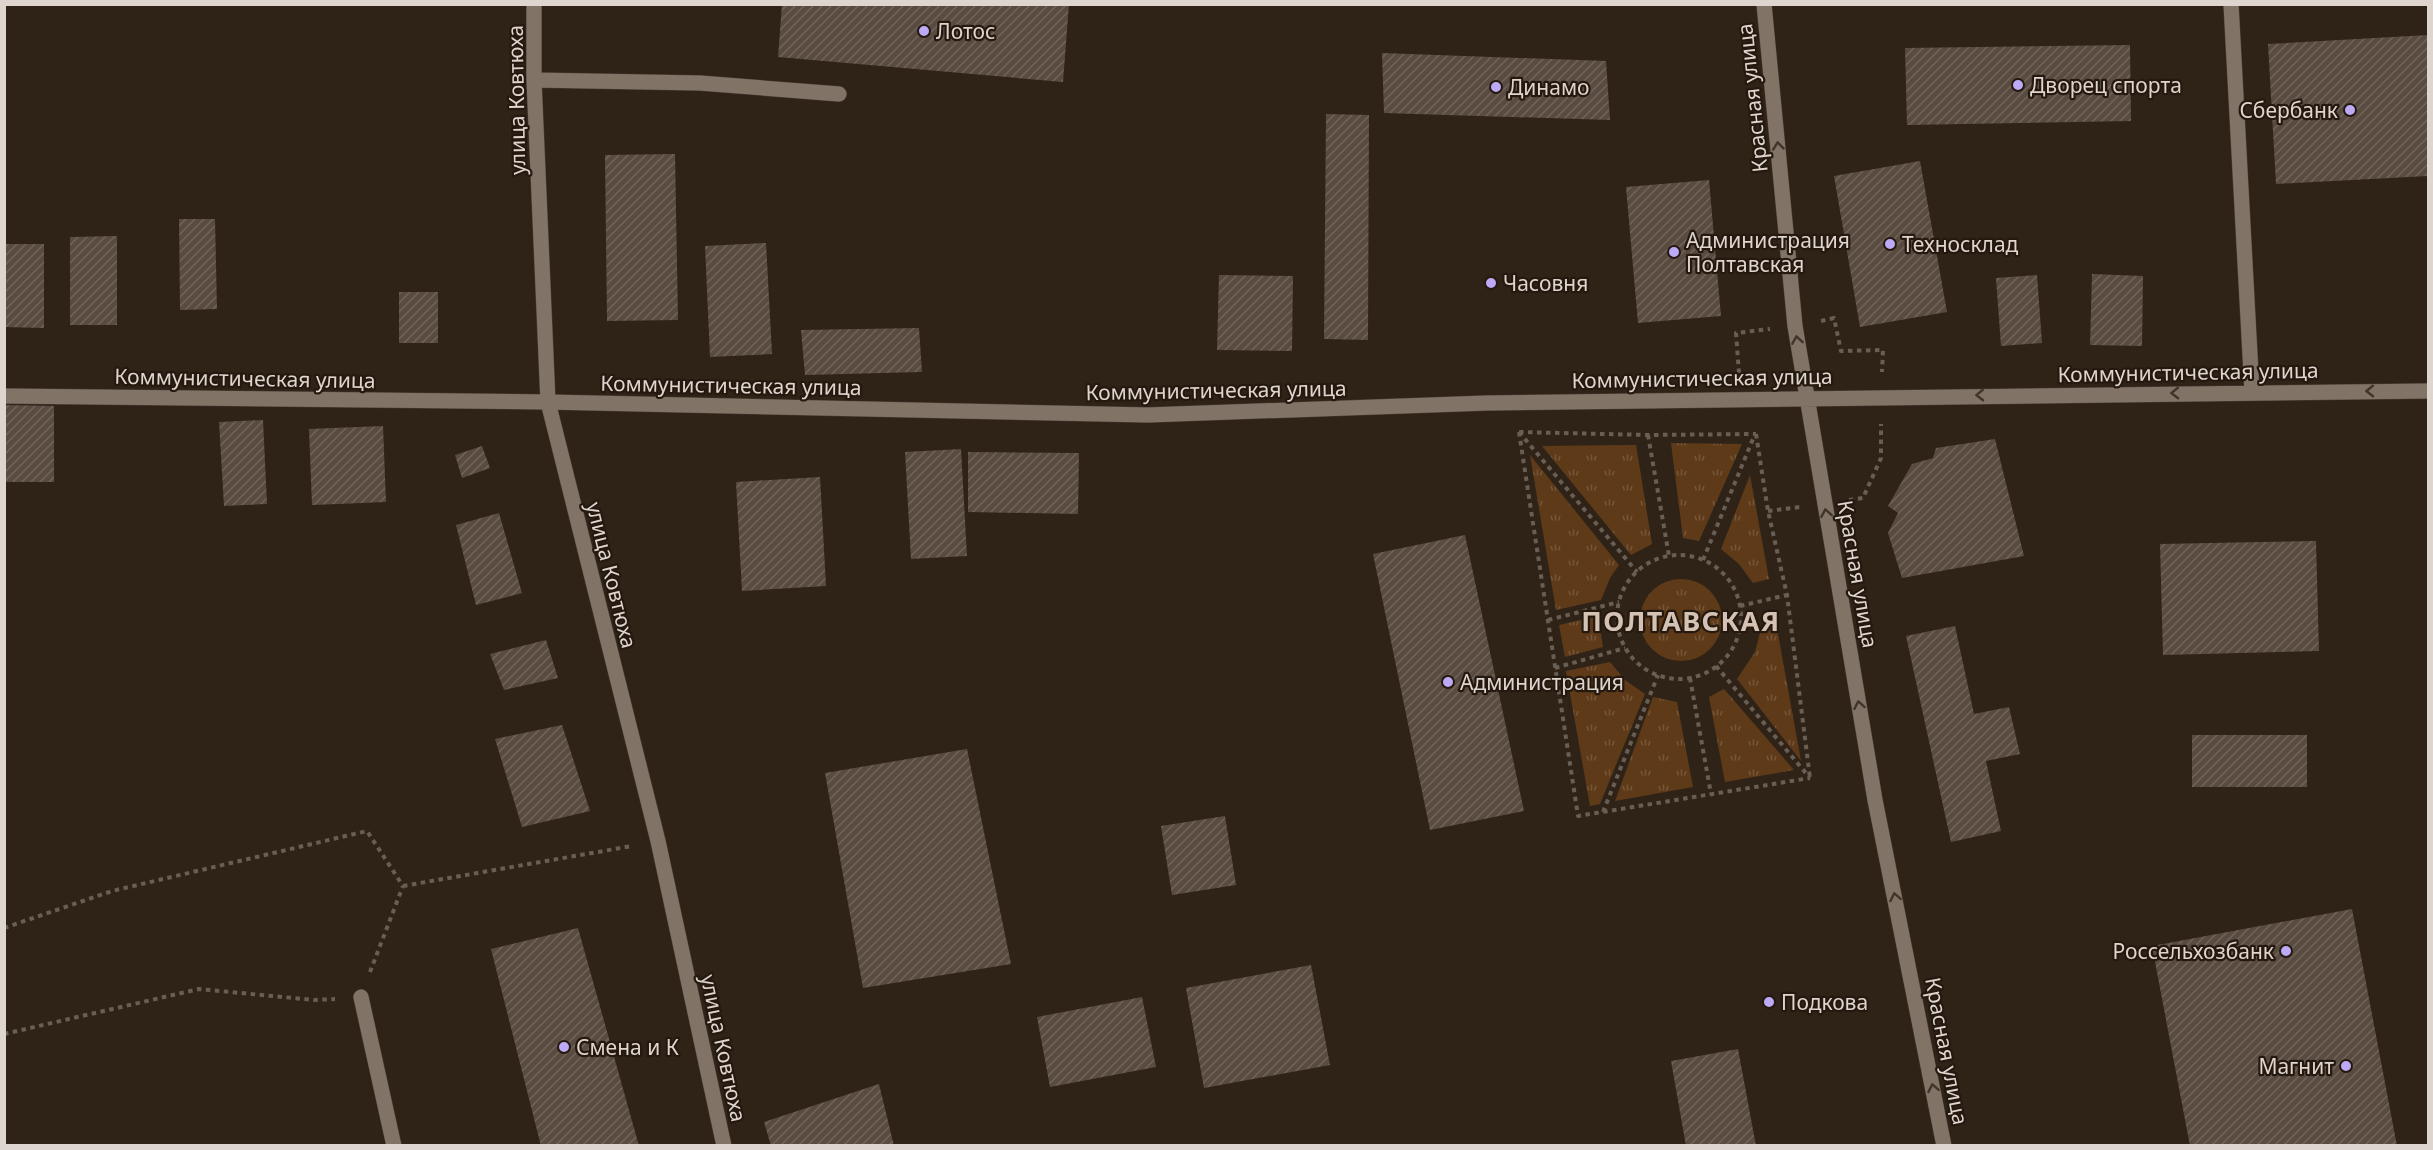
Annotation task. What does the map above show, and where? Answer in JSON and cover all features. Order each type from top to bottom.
[{"type":"street","name":"улица Ковтюха","points":[[534,4],[534,80],[548,402],[658,841],[724,1146]]},
{"type":"street","name":"Красная улица","points":[[1764,4],[1795,326],[1875,800],[1944,1146]]},
{"type":"street","points":[[2231,4],[2252,392]]},
{"type":"street","points":[[534,80],[700,83],[839,94]]},
{"type":"street","name":"Коммунистическая улица","points":[[4,396],[548,402],[1148,415],[1487,403],[2428,390]]},
{"type":"street","points":[[361,997],[394,1146]]},
{"type":"path","points":[[1520,432],[1648,435],[1756,434]]},
{"type":"path","points":[[1520,432],[1637,572]]},
{"type":"path","points":[[1520,432],[1578,816],[1810,778]]},
{"type":"path","points":[[1703,560],[1756,434]]},
{"type":"path","points":[[1756,434],[1768,511],[1786,595],[1810,778]]},
{"type":"path","points":[[1648,435],[1669,556]]},
{"type":"path","points":[[1669,556],[1692,556],[1724,573],[1734,588],[1740,606],[1741,619],[1738,637],[1729,653],[1706,673],[1690,678],[1658,675],[1641,666],[1625,648],[1617,626],[1618,602],[1625,585],[1637,572],[1657,559],[1669,556]]},
{"type":"path","points":[[1740,606],[1786,595]]},
{"type":"path","points":[[1548,620],[1618,602]]},
{"type":"path","points":[[1555,668],[1625,648]]},
{"type":"path","points":[[1716,666],[1810,778]]},
{"type":"path","points":[[1603,812],[1658,675]]},
{"type":"path","points":[[1690,678],[1711,794]]},
{"type":"path","points":[[4,928],[112,891],[367,831],[403,886]]},
{"type":"path","points":[[403,886],[658,841]]},
{"type":"path","points":[[4,1034],[199,989],[315,1000],[361,997],[403,886]]},
{"type":"green space","points":[[1671,443],[1742,444],[1699,541],[1683,538]]},
{"type":"green space","points":[[1636,445],[1652,544],[1631,555],[1542,446]]},
{"type":"green space","points":[[1530,455],[1619,565],[1610,578],[1601,600],[1556,610]]},
{"type":"green space","points":[[1750,475],[1769,579],[1753,583],[1739,564],[1721,549]]},
{"type":"green space","points":[[1681,579],[1697,582],[1710,591],[1719,604],[1722,620],[1719,636],[1710,649],[1697,658],[1681,661],[1665,658],[1652,649],[1643,636],[1640,620],[1643,604],[1652,591],[1665,582]]},
{"type":"green space","points":[[1598,616],[1603,647],[1565,657],[1559,625]]},
{"type":"green space","points":[[1776,623],[1801,761],[1737,679],[1755,652],[1761,629]]},
{"type":"green space","points":[[1610,662],[1625,680],[1645,694],[1600,804],[1590,806],[1566,671]]},
{"type":"green space","points":[[1724,689],[1794,770],[1725,782],[1709,697]]},
{"type":"green space","points":[[1653,697],[1677,702],[1693,787],[1615,801]]},
{"type":"building","name":"Лотос","points":[[782,4],[1069,4],[1063,82],[778,57]]},
{"type":"building","name":"Сбербанк","points":[[2428,35],[2428,176],[2276,184],[2268,44]]},
{"type":"building","name":"Дворец спорта","points":[[2130,45],[2131,121],[1907,125],[1905,48]]},
{"type":"building","name":"Динамо","points":[[1382,53],[1606,61],[1610,120],[1384,113]]},
{"type":"building","points":[[1326,114],[1369,115],[1368,340],[1324,339]]},
{"type":"building","points":[[675,154],[678,320],[607,321],[605,155]]},
{"type":"building","name":"Техносклад","points":[[1920,161],[1947,312],[1860,327],[1834,176]]},
{"type":"building","name":"Администрация Полтавская","points":[[1709,180],[1721,316],[1638,323],[1626,187]]},
{"type":"building","points":[[179,219],[215,219],[217,309],[180,310]]},
{"type":"building","points":[[117,236],[117,325],[70,325],[70,237]]},
{"type":"building","points":[[766,243],[772,354],[710,357],[705,246]]},
{"type":"building","points":[[4,244],[44,244],[44,328],[4,327]]},
{"type":"building","points":[[2092,274],[2143,276],[2142,346],[2090,345]]},
{"type":"building","points":[[1219,275],[1293,276],[1292,351],[1217,350]]},
{"type":"building","points":[[2037,275],[2042,343],[2001,346],[1996,278]]},
{"type":"building","points":[[399,292],[438,292],[438,343],[399,343]]},
{"type":"building","points":[[919,328],[922,372],[805,375],[801,330]]},
{"type":"building","points":[[4,405],[54,406],[54,482],[4,482]]},
{"type":"building","points":[[263,420],[267,504],[224,506],[219,422]]},
{"type":"building","points":[[383,426],[386,502],[312,505],[309,429]]},
{"type":"building","points":[[1995,439],[2024,556],[1902,578],[1888,533],[1898,513],[1888,506],[1912,464],[1933,458],[1936,448]]},
{"type":"building","points":[[482,446],[490,468],[462,478],[455,455]]},
{"type":"building","points":[[961,449],[967,556],[911,559],[905,452]]},
{"type":"building","points":[[968,452],[1079,453],[1078,514],[968,512]]},
{"type":"building","points":[[820,477],[826,586],[742,591],[736,482]]},
{"type":"building","points":[[499,513],[522,593],[476,605],[456,525]]},
{"type":"building","name":"Администрация","points":[[1465,535],[1524,811],[1430,830],[1373,554]]},
{"type":"building","points":[[2316,541],[2319,651],[2163,655],[2160,544]]},
{"type":"building","points":[[1955,626],[1974,714],[2009,707],[2020,754],[1986,761],[2001,831],[1951,842],[1906,636]]},
{"type":"building","points":[[546,640],[558,678],[504,690],[490,654]]},
{"type":"building","points":[[562,725],[590,811],[522,827],[495,739]]},
{"type":"building","points":[[2192,735],[2307,735],[2307,787],[2192,787]]},
{"type":"building","points":[[967,749],[1011,964],[863,988],[825,773]]},
{"type":"building","points":[[1225,816],[1236,885],[1172,895],[1161,826]]},
{"type":"building","points":[[2352,909],[2397,1146],[2190,1146],[2152,946]]},
{"type":"building","name":"Смена и К","points":[[578,928],[639,1146],[541,1146],[491,949]]},
{"type":"building","points":[[1311,965],[1330,1065],[1204,1088],[1186,988]]},
{"type":"building","points":[[1142,997],[1156,1067],[1050,1087],[1037,1017]]},
{"type":"building","points":[[1738,1049],[1756,1146],[1686,1146],[1671,1061]]},
{"type":"building","points":[[879,1084],[894,1146],[771,1146],[764,1122]]},
{"type":"place","name":"Лотос","points":[[924,31]]},
{"type":"place","name":"Дворец спорта","points":[[2018,85]]},
{"type":"place","name":"Динамо","points":[[1496,87]]},
{"type":"place","name":"Сбербанк","points":[[2350,110]]},
{"type":"place","name":"Техносклад","points":[[1890,244]]},
{"type":"place","name":"Администрация Полтавская","points":[[1674,252]]},
{"type":"place","name":"Часовня","points":[[1491,283]]},
{"type":"place","name":"Администрация","points":[[1448,682]]},
{"type":"place","name":"Россельхозбанк","points":[[2286,951]]},
{"type":"place","name":"Подкова","points":[[1769,1002]]},
{"type":"place","name":"Смена и К","points":[[564,1047]]},
{"type":"place","name":"Магнит","points":[[2346,1066]]},
{"type":"district","name":"ПОЛТАВСКАЯ","points":[[1681,620]]}]
